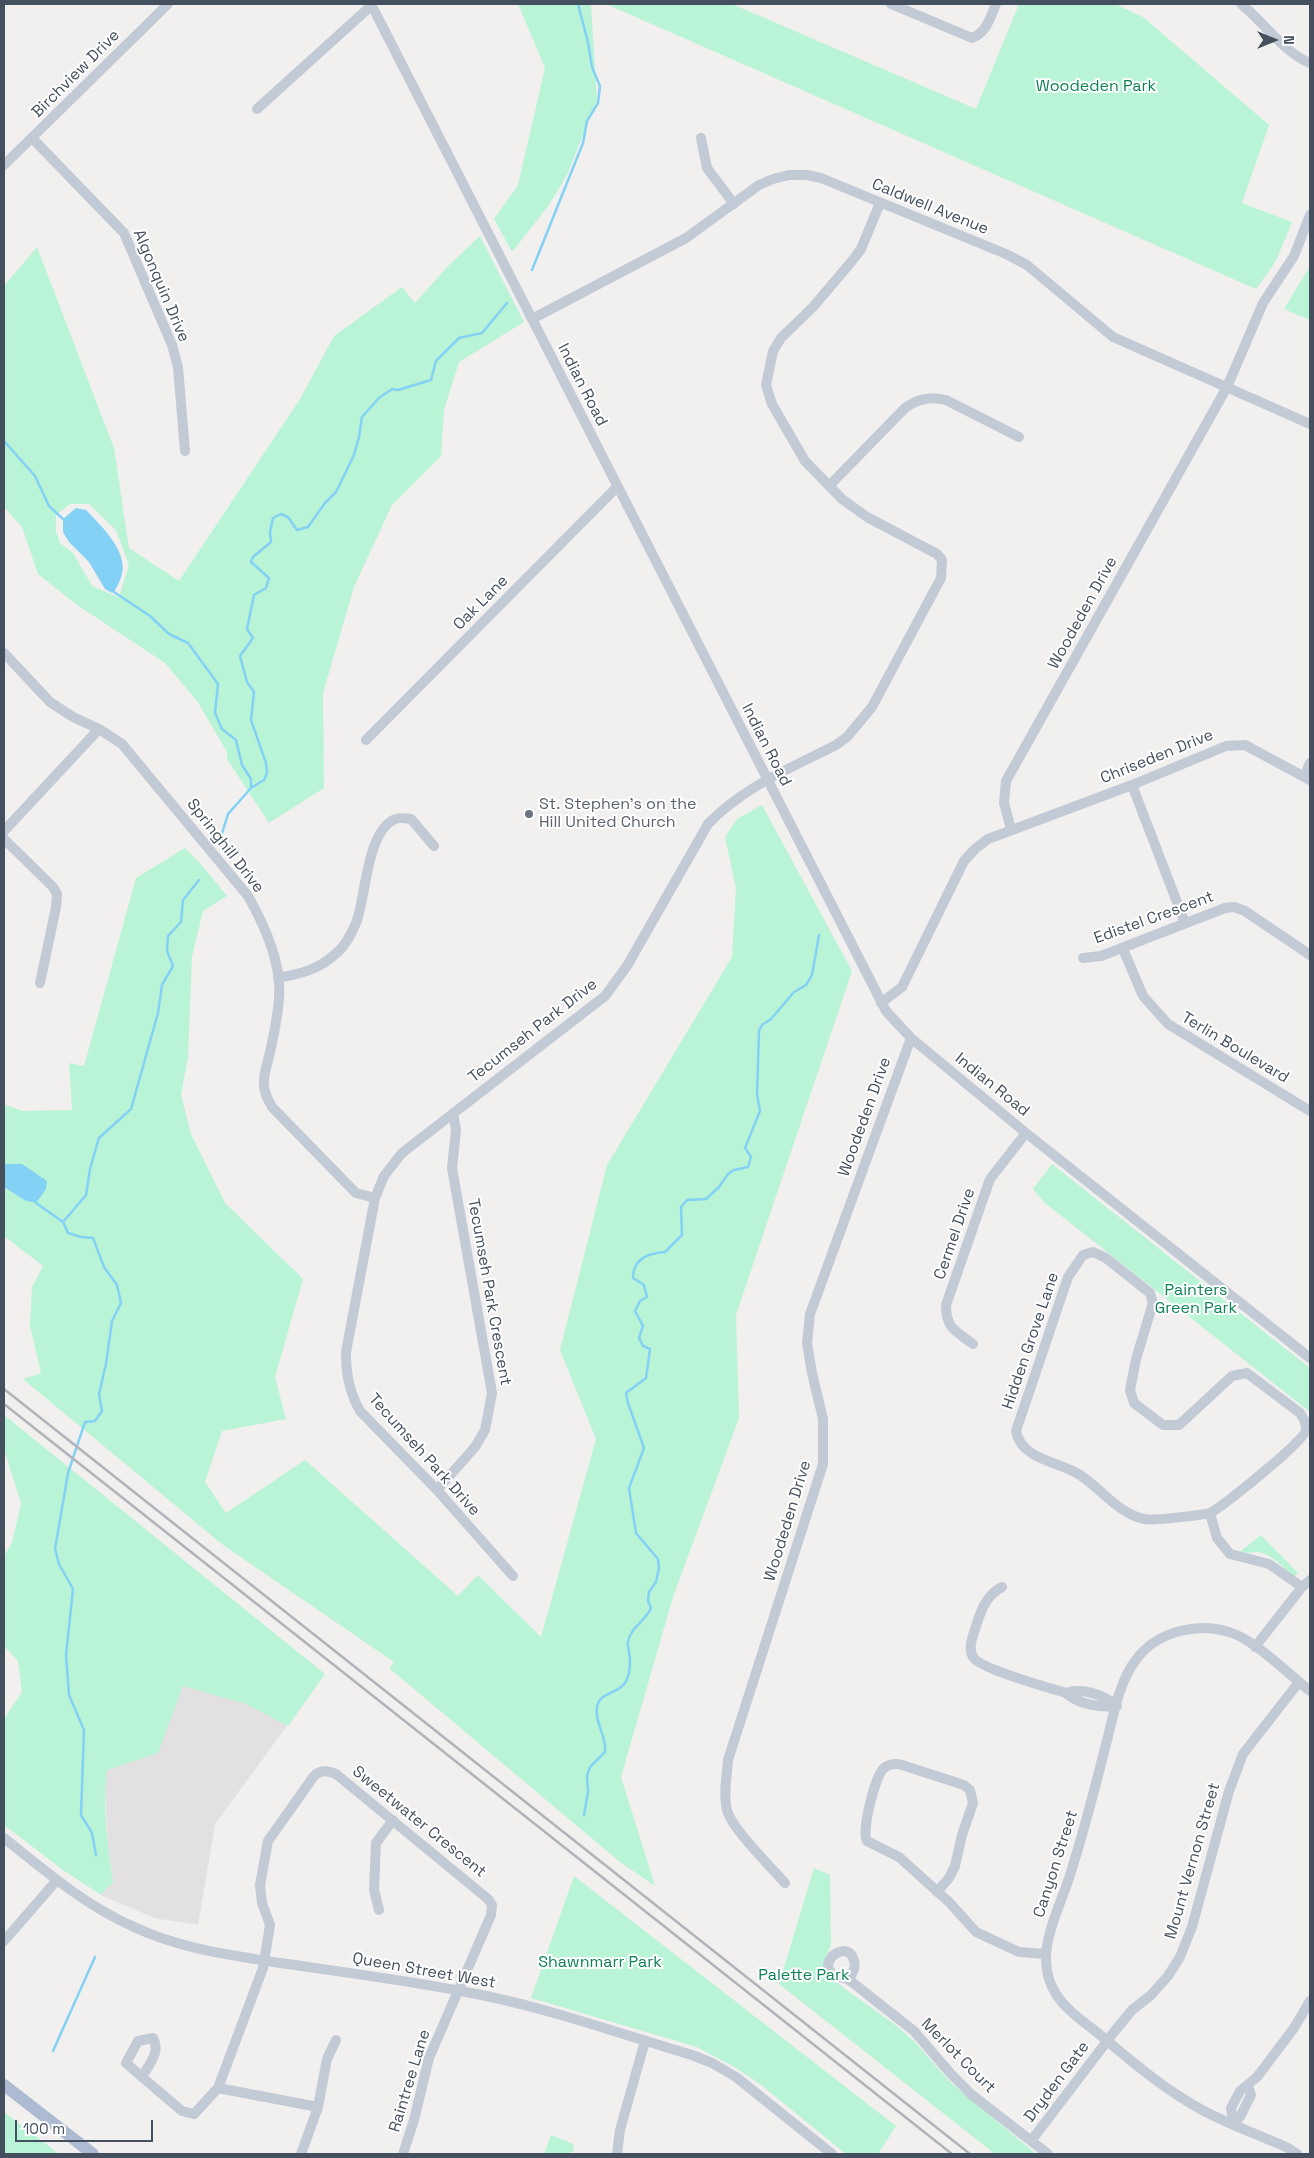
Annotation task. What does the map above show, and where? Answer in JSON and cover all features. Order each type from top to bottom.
[{"type":"main road","points":[[4,2084],[93,2154]]},
{"type":"street","name":"Birchview Drive","points":[[4,165],[168,4]]},
{"type":"street","points":[[257,109],[371,4]]},
{"type":"street","name":"Indian Road","points":[[371,4],[881,1003],[910,1038],[1026,1133],[1310,1358]]},
{"type":"street","points":[[891,4],[972,38],[979,35],[986,28],[996,4]]},
{"type":"street","points":[[1241,4],[1293,52],[1310,63]]},
{"type":"street","name":"Algonquin Drive","points":[[32,138],[124,233],[172,345],[178,367],[185,451]]},
{"type":"street","points":[[700,138],[707,168],[734,204]]},
{"type":"street","name":"Caldwell Avenue","points":[[532,319],[686,238],[759,185],[789,175],[807,175],[821,178],[1020,261],[1113,337],[1310,424]]},
{"type":"street","name":"Tecumseh Park Drive","points":[[513,1576],[438,1490],[360,1411],[352,1397],[346,1375],[346,1352],[375,1198],[384,1176],[402,1152],[605,996],[628,966],[708,824],[734,800],[767,780],[836,745],[847,737],[872,707],[941,578],[942,560],[937,554],[855,510],[805,461],[772,404],[766,385],[768,367],[773,351],[781,338],[841,276],[861,249],[880,202]]},
{"type":"street","name":"Woodeden Drive","points":[[1012,829],[1004,803],[1006,781],[1226,387],[1263,303],[1294,256],[1310,215]]},
{"type":"street","points":[[829,486],[905,408],[912,402],[923,398],[935,397],[946,400],[1019,437]]},
{"type":"street","name":"Oak Lane","points":[[366,740],[617,487]]},
{"type":"street","name":"Springhill Drive","points":[[5,658],[50,702],[122,744],[248,896],[260,917],[269,940],[278,978],[279,997],[273,1040],[264,1072],[266,1096],[272,1107],[356,1193],[375,1198]]},
{"type":"street","points":[[4,832],[99,729]]},
{"type":"street","name":"Chriseden Drive","points":[[1012,829],[1226,746],[1236,744],[1245,745],[1307,779]]},
{"type":"street","points":[[1307,779],[1310,763]]},
{"type":"street","points":[[1132,784],[1185,923]]},
{"type":"street","points":[[278,978],[306,973],[335,955],[343,946],[356,923],[372,851],[378,838],[392,820],[411,819],[434,846]]},
{"type":"street","points":[[881,1003],[902,987],[964,861],[988,838],[1012,829]]},
{"type":"street","points":[[4,839],[53,887],[57,894],[40,983]]},
{"type":"street","name":"Edistel Crescent","points":[[1083,958],[1101,956],[1123,949],[1185,923],[1225,908],[1234,907],[1245,911],[1310,955]]},
{"type":"street","name":"Terlin Boulevard","points":[[1123,949],[1144,996],[1168,1024],[1310,1111]]},
{"type":"street","name":"Woodeden Drive","points":[[785,1883],[745,1838],[728,1812],[725,1792],[728,1760],[823,1464],[824,1419],[812,1373],[807,1343],[810,1314],[910,1038]]},
{"type":"street","name":"Tecumseh Park Crescent","points":[[438,1490],[485,1430],[492,1392],[452,1168],[456,1130],[453,1113]]},
{"type":"street","name":"Cermel Drive","points":[[973,1344],[952,1327],[946,1319],[946,1305],[990,1179],[1026,1133]]},
{"type":"street","name":"Hidden Grove Lane","points":[[1093,1252],[1106,1258],[1150,1293],[1153,1303],[1136,1359],[1130,1390],[1134,1403],[1163,1425],[1179,1425],[1232,1376],[1247,1373],[1254,1376],[1300,1413],[1305,1420],[1306,1431],[1302,1438],[1280,1458],[1210,1513],[1145,1520],[1129,1514],[1077,1473],[1025,1450],[1018,1440],[1016,1431],[1068,1277],[1083,1255],[1093,1252]]},
{"type":"street","points":[[1210,1513],[1217,1538],[1230,1554],[1269,1564],[1306,1584],[1255,1647]]},
{"type":"street","points":[[1002,1587],[988,1598],[981,1609],[972,1640],[971,1650],[974,1658],[986,1667],[1066,1693],[1072,1699],[1102,1707],[1116,1706]]},
{"type":"street","name":"Canyon Street","points":[[1296,2154],[1288,2148],[1204,2111],[1175,2093],[1107,2041],[1072,2012],[1056,1994],[1047,1974],[1046,1954],[1049,1933],[1086,1823],[1116,1706],[1127,1674],[1136,1660],[1153,1643],[1180,1631],[1212,1628],[1236,1635],[1255,1647],[1310,1691]]},
{"type":"street","name":"Mount Vernon Street","points":[[1107,2041],[1132,2010],[1151,1995],[1168,1976],[1180,1958],[1192,1928],[1228,1791],[1243,1754],[1299,1682]]},
{"type":"street","points":[[937,1892],[955,1866],[963,1829],[972,1803],[970,1792],[964,1786],[902,1765],[894,1764],[888,1766],[882,1770],[879,1779],[866,1825],[865,1836],[873,1845],[899,1857],[937,1892],[950,1902],[976,1932],[1019,1952],[1046,1954]]},
{"type":"street","name":"Sweetwater Crescent","points":[[142,2077],[182,2111],[189,2114],[194,2114],[200,2110],[218,2088],[265,1960],[270,1925],[262,1903],[260,1885],[268,1841],[318,1772],[328,1771],[336,1774],[488,1899],[492,1906],[491,1915],[457,1990]]},
{"type":"street","points":[[379,1910],[374,1890],[376,1843],[393,1820]]},
{"type":"street","name":"Queen Street West","points":[[4,1838],[97,1908],[149,1934],[199,1949],[457,1990],[521,2004],[692,2055],[727,2072],[832,2154]]},
{"type":"street","points":[[4,1941],[58,1880]]},
{"type":"street","name":"Merlot Court","points":[[848,1979],[914,2031],[972,2095],[1048,2154]]},
{"type":"street","name":"Raintree Lane","points":[[402,2154],[414,2120],[429,2058],[457,1990]]},
{"type":"street","points":[[1233,2123],[1240,2117],[1250,2095],[1248,2086],[1294,2028],[1310,2001]]},
{"type":"street","points":[[301,2154],[318,2108],[327,2060],[336,2040]]},
{"type":"street","points":[[617,2154],[620,2130],[645,2041]]},
{"type":"street","name":"Dryden Gate","points":[[1032,2141],[1107,2041]]},
{"type":"street","points":[[218,2088],[318,2108]]},
{"type":"shaded area","points":[[129,1681],[317,1685],[215,1824],[198,1925],[154,1918],[101,1895],[113,1882],[107,1837],[105,1784],[113,1711]]},
{"type":"green space","points":[[518,4],[591,4],[597,100],[567,175],[549,205],[512,252],[494,219],[518,185],[545,68]]},
{"type":"green space","name":"Woodeden Park","points":[[606,4],[732,4],[976,109],[1019,4],[1115,4],[1143,17],[1269,125],[1242,203],[1292,222],[1276,261],[1256,289]]},
{"type":"green space","points":[[480,236],[524,322],[459,362],[444,410],[441,456],[392,505],[354,587],[323,693],[324,788],[269,823],[227,759],[227,752],[197,701],[165,663],[77,605],[38,574],[22,527],[4,507],[4,286],[37,247],[114,448],[129,548],[179,581],[300,399],[334,336],[402,287],[415,303],[448,266]],"holes":[[[70,504],[89,504],[116,530],[129,565],[119,597],[93,587],[73,553],[60,543],[56,531],[56,515]]]},
{"type":"green space","points":[[1310,266],[1310,320],[1284,309]]},
{"type":"green space","points":[[762,805],[852,971],[736,1315],[739,1418],[673,1597],[621,1777],[655,1886],[620,1862],[389,1668],[394,1662],[223,1545],[23,1379],[41,1373],[30,1326],[32,1287],[43,1266],[4,1236],[4,1187],[24,1200],[22,1164],[4,1164],[4,1104],[22,1111],[72,1110],[69,1063],[84,1066],[136,878],[185,848],[227,896],[203,911],[192,957],[188,1057],[181,1095],[191,1134],[225,1203],[303,1279],[275,1377],[286,1419],[222,1431],[205,1482],[226,1513],[305,1460],[458,1596],[478,1575],[541,1637],[596,1439],[560,1350],[607,1165],[732,957],[736,888],[725,837],[737,819]]},
{"type":"green space","name":"Painters Green Park","points":[[1052,1164],[1310,1368],[1310,1412],[1045,1203],[1033,1189]]},
{"type":"green space","points":[[4,1415],[325,1674],[288,1726],[246,1704],[183,1686],[158,1753],[107,1770],[105,1812],[113,1882],[101,1895],[63,1870],[4,1825],[4,1719],[22,1692],[18,1661],[4,1646],[4,1556],[12,1543],[21,1504],[4,1449]]},
{"type":"green space","points":[[1261,1535],[1298,1573],[1294,1577],[1267,1555],[1256,1552],[1240,1552]]},
{"type":"green space","name":"Palette Park","points":[[814,1868],[830,1875],[831,1944],[824,1964],[830,1978],[894,2024],[914,2041],[950,2082],[1036,2154],[995,2154],[779,1984]]},
{"type":"green space","name":"Shawnmarr Park","points":[[574,1876],[896,2126],[878,2154],[846,2154],[760,2084],[736,2068],[697,2047],[531,1998]]},
{"type":"green space","points":[[4,2112],[59,2154],[4,2154]]},
{"type":"green space","points":[[551,2135],[573,2144],[574,2152],[570,2152],[570,2154],[544,2154]]},
{"type":"water","points":[[76,508],[86,510],[107,533],[119,551],[123,570],[118,586],[112,593],[105,589],[89,562],[69,542],[63,532],[63,519]]},
{"type":"water","points":[[4,1164],[22,1164],[47,1181],[46,1189],[36,1203],[24,1200],[4,1187]]},
{"type":"waterway","points":[[532,270],[583,143],[587,121],[598,103],[600,86],[592,67],[588,42],[578,4]]},
{"type":"waterway","points":[[251,788],[264,780],[267,773],[266,763],[251,720],[254,692],[247,682],[240,656],[253,638],[247,629],[254,595],[266,588],[269,578],[251,562],[253,557],[271,542],[270,532],[273,518],[281,514],[288,517],[297,530],[308,527],[325,503],[336,492],[354,455],[362,417],[379,398],[392,389],[398,390],[431,380],[436,361],[459,338],[482,333],[507,303]]},
{"type":"waterway","points":[[4,441],[35,476],[49,506],[63,519]]},
{"type":"waterway","points":[[114,592],[150,616],[169,634],[188,643],[218,684],[215,713],[222,729],[236,740],[242,765],[251,779],[251,788],[228,814],[221,837]]},
{"type":"waterway","points":[[96,1855],[92,1833],[81,1815],[84,1730],[69,1695],[66,1655],[73,1589],[59,1564],[55,1549],[68,1473],[85,1422],[95,1421],[102,1411],[99,1394],[106,1364],[112,1321],[121,1303],[117,1285],[104,1267],[93,1238],[68,1233],[63,1222],[86,1195],[90,1169],[99,1138],[131,1109],[158,1013],[162,985],[173,966],[167,951],[168,936],[181,922],[183,900],[199,880]]},
{"type":"waterway","points":[[584,1815],[588,1792],[587,1776],[590,1767],[605,1752],[604,1740],[597,1718],[598,1702],[601,1698],[622,1687],[627,1680],[630,1664],[628,1642],[632,1632],[651,1608],[648,1601],[649,1592],[656,1582],[659,1568],[658,1559],[636,1533],[629,1488],[644,1448],[626,1393],[646,1378],[650,1349],[643,1346],[639,1338],[643,1326],[635,1311],[640,1301],[647,1297],[644,1285],[633,1278],[634,1271],[643,1258],[665,1252],[682,1235],[681,1207],[687,1200],[706,1199],[719,1187],[728,1174],[734,1170],[748,1167],[751,1157],[745,1148],[760,1111],[757,1095],[759,1031],[762,1025],[771,1019],[794,992],[806,985],[812,975],[819,935]]},
{"type":"waterway","points":[[36,1203],[63,1222]]},
{"type":"waterway","points":[[53,2051],[95,1957]]},
{"type":"railway","points":[[4,1389],[970,2154]]},
{"type":"railway","points":[[4,1404],[952,2154]]},
{"type":"place","name":"St. Stephen's on the Hill United Church","points":[[529,814]]}]
